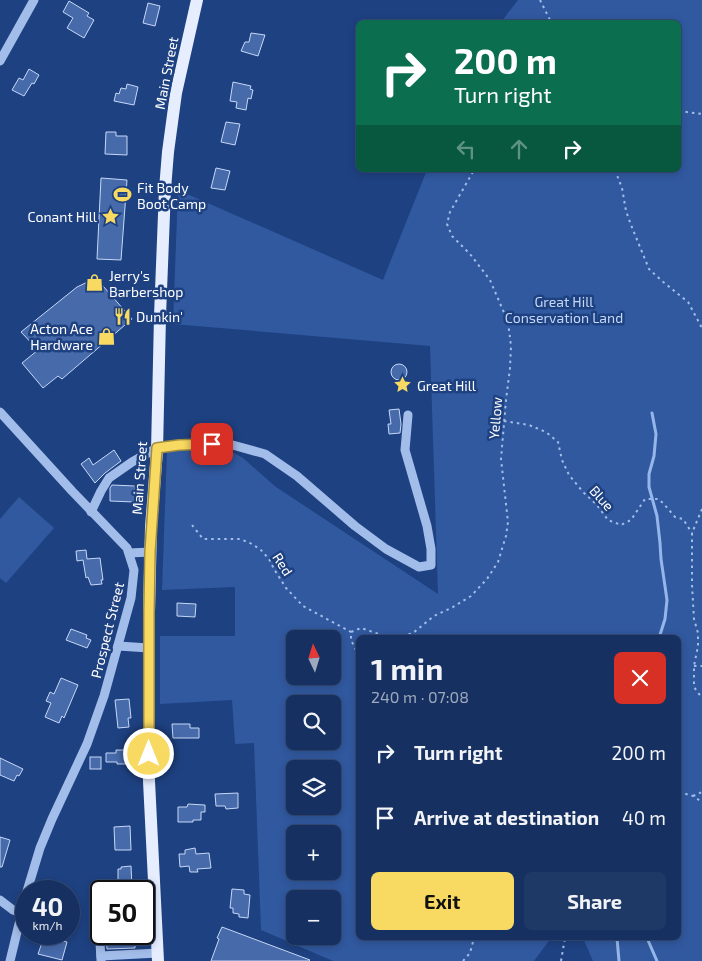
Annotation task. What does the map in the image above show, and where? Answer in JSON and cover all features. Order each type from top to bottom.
[{"type":"main road","name":"Main Street","points":[[158,957],[149,773],[150,552],[157,448],[160,316],[168,152],[176,94],[197,0]]},
{"type":"street","points":[[0,61],[34,0]]},
{"type":"street","name":"Prospect Street","points":[[0,412],[91,512],[128,548],[134,570],[131,598],[104,696],[87,744],[40,848],[31,880]]},
{"type":"street","points":[[91,512],[109,478],[157,448],[179,445],[229,444],[265,454],[297,476],[355,526],[386,549],[419,566],[431,565],[431,550],[427,526],[405,450],[408,415]]},
{"type":"street","points":[[129,553],[150,552]]},
{"type":"street","points":[[118,646],[149,648]]},
{"type":"street","points":[[0,900],[15,911]]},
{"type":"street","points":[[10,961],[15,941]]},
{"type":"street","points":[[100,945],[101,958],[158,957]]},
{"type":"path","points":[[540,0],[550,20]]},
{"type":"path","points":[[681,111],[702,114]]},
{"type":"path","name":"Yellow","points":[[406,635],[413,633],[434,616],[471,596],[487,579],[498,562],[506,536],[508,522],[501,459],[511,346],[508,322],[490,280],[470,254],[452,236],[447,224],[450,212],[473,172]]},
{"type":"path","points":[[616,172],[622,188],[626,211],[649,269],[688,302],[702,328]]},
{"type":"path","name":"Blue","points":[[504,420],[529,425],[546,432],[558,442],[562,460],[569,475],[597,505],[608,520],[620,525],[631,520],[645,499],[658,499],[675,517],[683,519],[692,533]]},
{"type":"path","points":[[702,509],[692,533],[692,602],[698,633],[698,646],[694,666],[694,687],[702,698]]},
{"type":"path","name":"Red","points":[[192,525],[203,539],[240,539],[255,546],[269,559],[286,588],[303,606],[351,632]]},
{"type":"path","points":[[356,650],[351,640],[351,632],[361,628],[382,635]]},
{"type":"path","points":[[694,666],[702,666]]},
{"type":"path","points":[[693,796],[702,792]]},
{"type":"path","points":[[681,793],[693,796],[702,802]]},
{"type":"path","points":[[462,961],[470,953],[473,940]]},
{"type":"path","points":[[561,961],[565,940]]},
{"type":"green space","name":"Great Hill Conservation Land","points":[[518,0],[702,0],[702,961],[593,961],[584,940],[681,940],[681,635],[356,635],[356,940],[550,940],[534,961],[333,961],[296,945],[341,945],[341,890],[286,890],[286,941],[261,930],[254,743],[235,744],[232,700],[160,704],[160,636],[235,636],[235,587],[162,590],[167,451],[234,453],[243,458],[276,487],[438,594],[430,346],[173,324],[178,190],[383,280],[426,172],[681,172],[681,20],[503,20]]},
{"type":"green space","points":[[19,497],[54,528],[6,583],[0,578],[0,519]]},
{"type":"building","points":[[69,1],[89,13],[87,16],[94,20],[84,38],[67,28],[73,18],[63,12]]},
{"type":"building","points":[[148,3],[160,6],[155,26],[143,23]]},
{"type":"building","points":[[251,33],[265,35],[258,56],[241,51],[245,42],[249,42]]},
{"type":"building","points":[[29,69],[39,75],[24,96],[12,90],[19,78],[23,80]]},
{"type":"building","points":[[233,82],[251,86],[250,89],[253,90],[251,99],[248,98],[246,110],[236,108],[237,102],[230,101]]},
{"type":"building","points":[[127,84],[138,87],[134,105],[114,101],[116,93],[119,94],[121,88],[126,89]]},
{"type":"building","points":[[226,122],[240,124],[235,145],[221,142]]},
{"type":"building","points":[[106,132],[116,132],[116,136],[127,136],[127,155],[105,154]]},
{"type":"building","points":[[216,168],[230,171],[225,190],[211,188]]},
{"type":"building","points":[[101,178],[127,180],[121,260],[97,259]]},
{"type":"building","points":[[96,278],[132,319],[62,379],[58,376],[43,388],[22,363],[38,350],[21,332],[77,287]]},
{"type":"building","points":[[399,364],[405,366],[407,372],[405,378],[399,380],[393,378],[391,372],[393,366]]},
{"type":"building","points":[[399,409],[400,433],[389,434],[388,424],[391,424],[389,410]]},
{"type":"building","points":[[114,450],[121,461],[95,483],[81,464],[89,458],[93,465]]},
{"type":"building","points":[[112,485],[135,486],[134,502],[110,501],[110,488]]},
{"type":"building","points":[[86,550],[87,559],[100,558],[102,584],[91,585],[88,577],[86,578],[83,560],[77,561],[76,551]]},
{"type":"building","points":[[177,603],[196,604],[195,617],[177,616]]},
{"type":"building","points":[[71,629],[87,635],[86,638],[91,640],[87,648],[66,640]]},
{"type":"building","points":[[61,678],[78,685],[64,718],[62,716],[59,723],[45,717],[51,703],[46,701],[50,692],[54,694]]},
{"type":"building","points":[[129,699],[131,718],[128,718],[129,727],[118,728],[115,700]]},
{"type":"building","points":[[172,724],[190,724],[190,728],[199,728],[199,738],[173,738]]},
{"type":"building","points":[[116,750],[130,750],[129,764],[106,762],[106,753],[116,753]]},
{"type":"building","points":[[90,757],[101,757],[101,769],[90,769]]},
{"type":"building","points":[[0,758],[23,769],[14,781],[0,775]]},
{"type":"building","points":[[238,793],[238,808],[226,809],[225,806],[216,806],[215,794]]},
{"type":"building","points":[[188,804],[205,805],[205,812],[201,812],[201,820],[178,822],[178,807],[187,807]]},
{"type":"building","points":[[130,826],[131,850],[115,850],[114,827]]},
{"type":"building","points":[[0,837],[10,840],[2,867],[0,867]]},
{"type":"building","points":[[195,848],[196,854],[209,853],[211,868],[197,869],[198,872],[190,872],[189,866],[180,867],[179,854],[185,854],[185,850]]},
{"type":"building","points":[[131,866],[132,880],[118,880],[118,869],[121,869],[121,867]]},
{"type":"building","points":[[232,889],[244,890],[244,894],[250,895],[248,918],[239,917],[239,914],[233,913],[233,908],[230,908]]},
{"type":"building","points":[[222,927],[310,960],[211,961]]},
{"type":"building","points":[[41,945],[66,945],[62,960],[38,954]]},
{"type":"building","points":[[107,945],[135,945],[135,948],[107,949]]},
{"type":"waterway","points":[[652,413],[656,434],[654,456],[649,474],[649,487],[657,516],[667,600],[665,619],[660,635]]},
{"type":"waterway","points":[[617,940],[619,961]]},
{"type":"waterway","points":[[648,940],[657,961]]},
{"type":"place","name":"Fit Body Boot Camp","points":[[123,195]]},
{"type":"place","name":"Conant Hill","points":[[111,216]]},
{"type":"place","name":"Jerry's Barbershop","points":[[95,283]]},
{"type":"place","name":"Dunkin'","points":[[122,316]]},
{"type":"place","name":"Acton Ace Hardware","points":[[107,336]]},
{"type":"place","name":"Great Hill","points":[[403,385]]},
{"type":"route","points":[[149,754],[150,552],[157,448],[212,444]]}]
